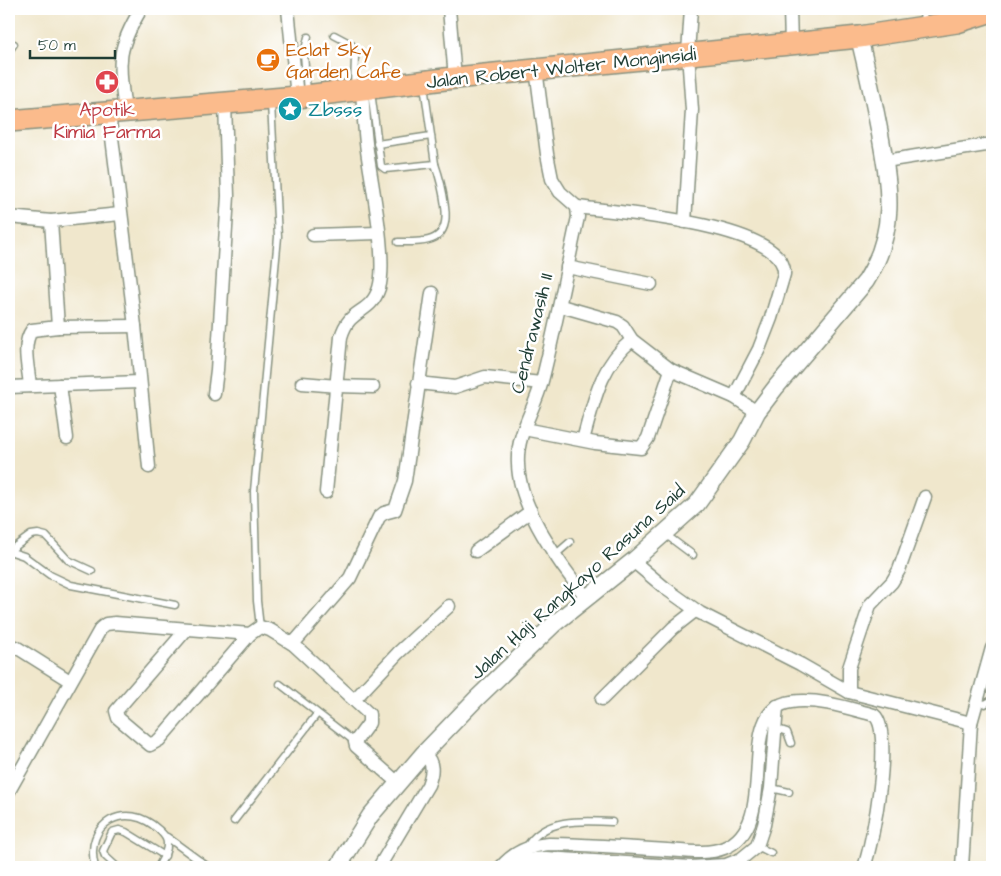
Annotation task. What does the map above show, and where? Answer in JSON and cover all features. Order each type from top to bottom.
[{"type":"highway","name":"Jalan Robert Wolter Monginsidi","points":[[9,121],[302,96],[536,69],[859,37],[923,17],[957,22],[992,11]]},
{"type":"street","points":[[141,9],[120,52],[117,112],[120,214],[135,326],[148,467]]},
{"type":"street","points":[[288,9],[302,96]]},
{"type":"street","points":[[448,9],[455,78]]},
{"type":"street","points":[[685,222],[692,110],[688,53],[690,9]]},
{"type":"street","points":[[790,9],[791,44]]},
{"type":"street","name":"Jalan Haji Rangkayo Rasuna Said","points":[[338,867],[370,816],[424,753],[516,660],[697,504],[742,441],[758,412],[866,281],[876,266],[889,222],[890,202],[885,161],[871,83],[859,37]]},
{"type":"street","points":[[536,69],[552,179],[560,192],[577,207],[728,230],[752,238],[780,259],[784,267],[771,318],[759,348],[734,397]]},
{"type":"street","points":[[326,492],[344,327],[350,317],[368,308],[378,289],[381,272],[378,233],[365,140],[362,89]]},
{"type":"street","points":[[214,394],[228,196],[225,103]]},
{"type":"street","points":[[885,161],[986,145]]},
{"type":"street","name":"Cendrawasih II","points":[[577,207],[578,217],[561,306],[541,383],[524,428],[518,464],[521,484],[531,511],[555,555],[587,598]]},
{"type":"street","points":[[9,217],[51,221],[120,214]]},
{"type":"street","points":[[51,221],[58,327]]},
{"type":"street","points":[[313,236],[378,233]]},
{"type":"street","points":[[567,267],[651,284]]},
{"type":"street","points":[[293,644],[350,578],[380,517],[384,512],[395,510],[405,481],[432,293]]},
{"type":"street","points":[[561,306],[617,322],[623,326],[632,340],[671,370],[734,397],[758,412]]},
{"type":"street","points":[[30,386],[27,350],[28,336],[32,330],[58,327],[135,326]]},
{"type":"street","points":[[583,440],[602,377],[621,350],[632,340]]},
{"type":"street","points":[[524,428],[630,448],[643,447],[671,370]]},
{"type":"street","points":[[418,383],[456,388],[485,377],[541,383]]},
{"type":"street","points":[[9,387],[139,382]]},
{"type":"street","points":[[302,383],[373,387]]},
{"type":"street","points":[[60,385],[67,438]]},
{"type":"street","points":[[849,692],[849,668],[870,605],[892,582],[899,570],[925,498]]},
{"type":"street","points":[[476,550],[531,511]]},
{"type":"street","points":[[633,561],[664,588],[696,610],[800,664],[849,692],[971,723]]},
{"type":"street","points":[[354,699],[398,653],[449,606]]},
{"type":"street","points":[[602,699],[673,628],[696,610]]},
{"type":"street","points":[[9,791],[100,628],[106,624],[186,630],[270,630],[293,644],[369,714],[369,723],[355,742],[356,746],[398,782]]},
{"type":"street","points":[[186,630],[116,711],[118,718],[150,745],[156,743],[255,631]]},
{"type":"street","points":[[9,647],[16,647],[70,681]]},
{"type":"street","points":[[962,867],[971,723],[992,648]]},
{"type":"street","points":[[517,867],[527,854],[560,844],[693,851],[724,849],[741,837],[751,821],[764,721],[777,706],[790,702],[814,702],[874,715],[878,718],[883,742],[879,791],[874,834],[864,867]]},
{"type":"street","points":[[500,867],[516,853],[546,858],[691,867],[726,865],[741,859],[757,846],[764,825],[771,788],[777,706]]},
{"type":"street","points":[[379,867],[428,785],[433,772],[430,759],[424,753]]},
{"type":"street","points":[[751,821],[764,825]]},
{"type":"street","points":[[691,867],[693,851]]},
{"type":"lane","points":[[334,35],[351,44],[383,168],[435,164]]},
{"type":"lane","points":[[302,96],[304,54],[308,37]]},
{"type":"lane","points":[[9,51],[14,44]]},
{"type":"lane","points":[[398,242],[422,242],[435,238],[442,232],[447,222],[442,185],[435,164],[423,82]]},
{"type":"lane","points":[[255,631],[257,601],[254,518],[255,476],[278,237],[271,99]]},
{"type":"lane","points":[[378,144],[431,136]]},
{"type":"lane","points":[[9,551],[30,535],[38,534],[46,536],[68,560],[92,570]]},
{"type":"lane","points":[[664,534],[693,555]]},
{"type":"lane","points":[[555,555],[570,542]]},
{"type":"lane","points":[[9,551],[24,556],[50,575],[71,584],[175,606]]},
{"type":"lane","points":[[280,684],[355,742]]},
{"type":"lane","points":[[976,701],[985,704],[992,700]]},
{"type":"lane","points":[[234,821],[317,714]]},
{"type":"lane","points":[[775,728],[787,732],[791,742]]},
{"type":"lane","points":[[771,788],[789,792]]},
{"type":"lane","points":[[95,867],[92,847],[108,821],[120,816],[139,818],[154,825],[166,838],[208,867]]},
{"type":"lane","points":[[527,854],[535,834],[550,826],[588,820],[612,822]]},
{"type":"lane","points":[[117,867],[105,856],[103,851],[112,832],[119,830],[126,832],[164,856]]},
{"type":"lane","points":[[158,867],[168,845],[166,838]]},
{"type":"lane","points":[[757,846],[771,853]]},
{"type":"lane","points":[[196,867],[200,861]]},
{"type":"place","name":"Eclat Sky Garden Cafe","points":[[268,60]]},
{"type":"place","name":"Apotik Kimia Farma","points":[[107,82]]},
{"type":"place","name":"Zbsss","points":[[290,109]]}]
